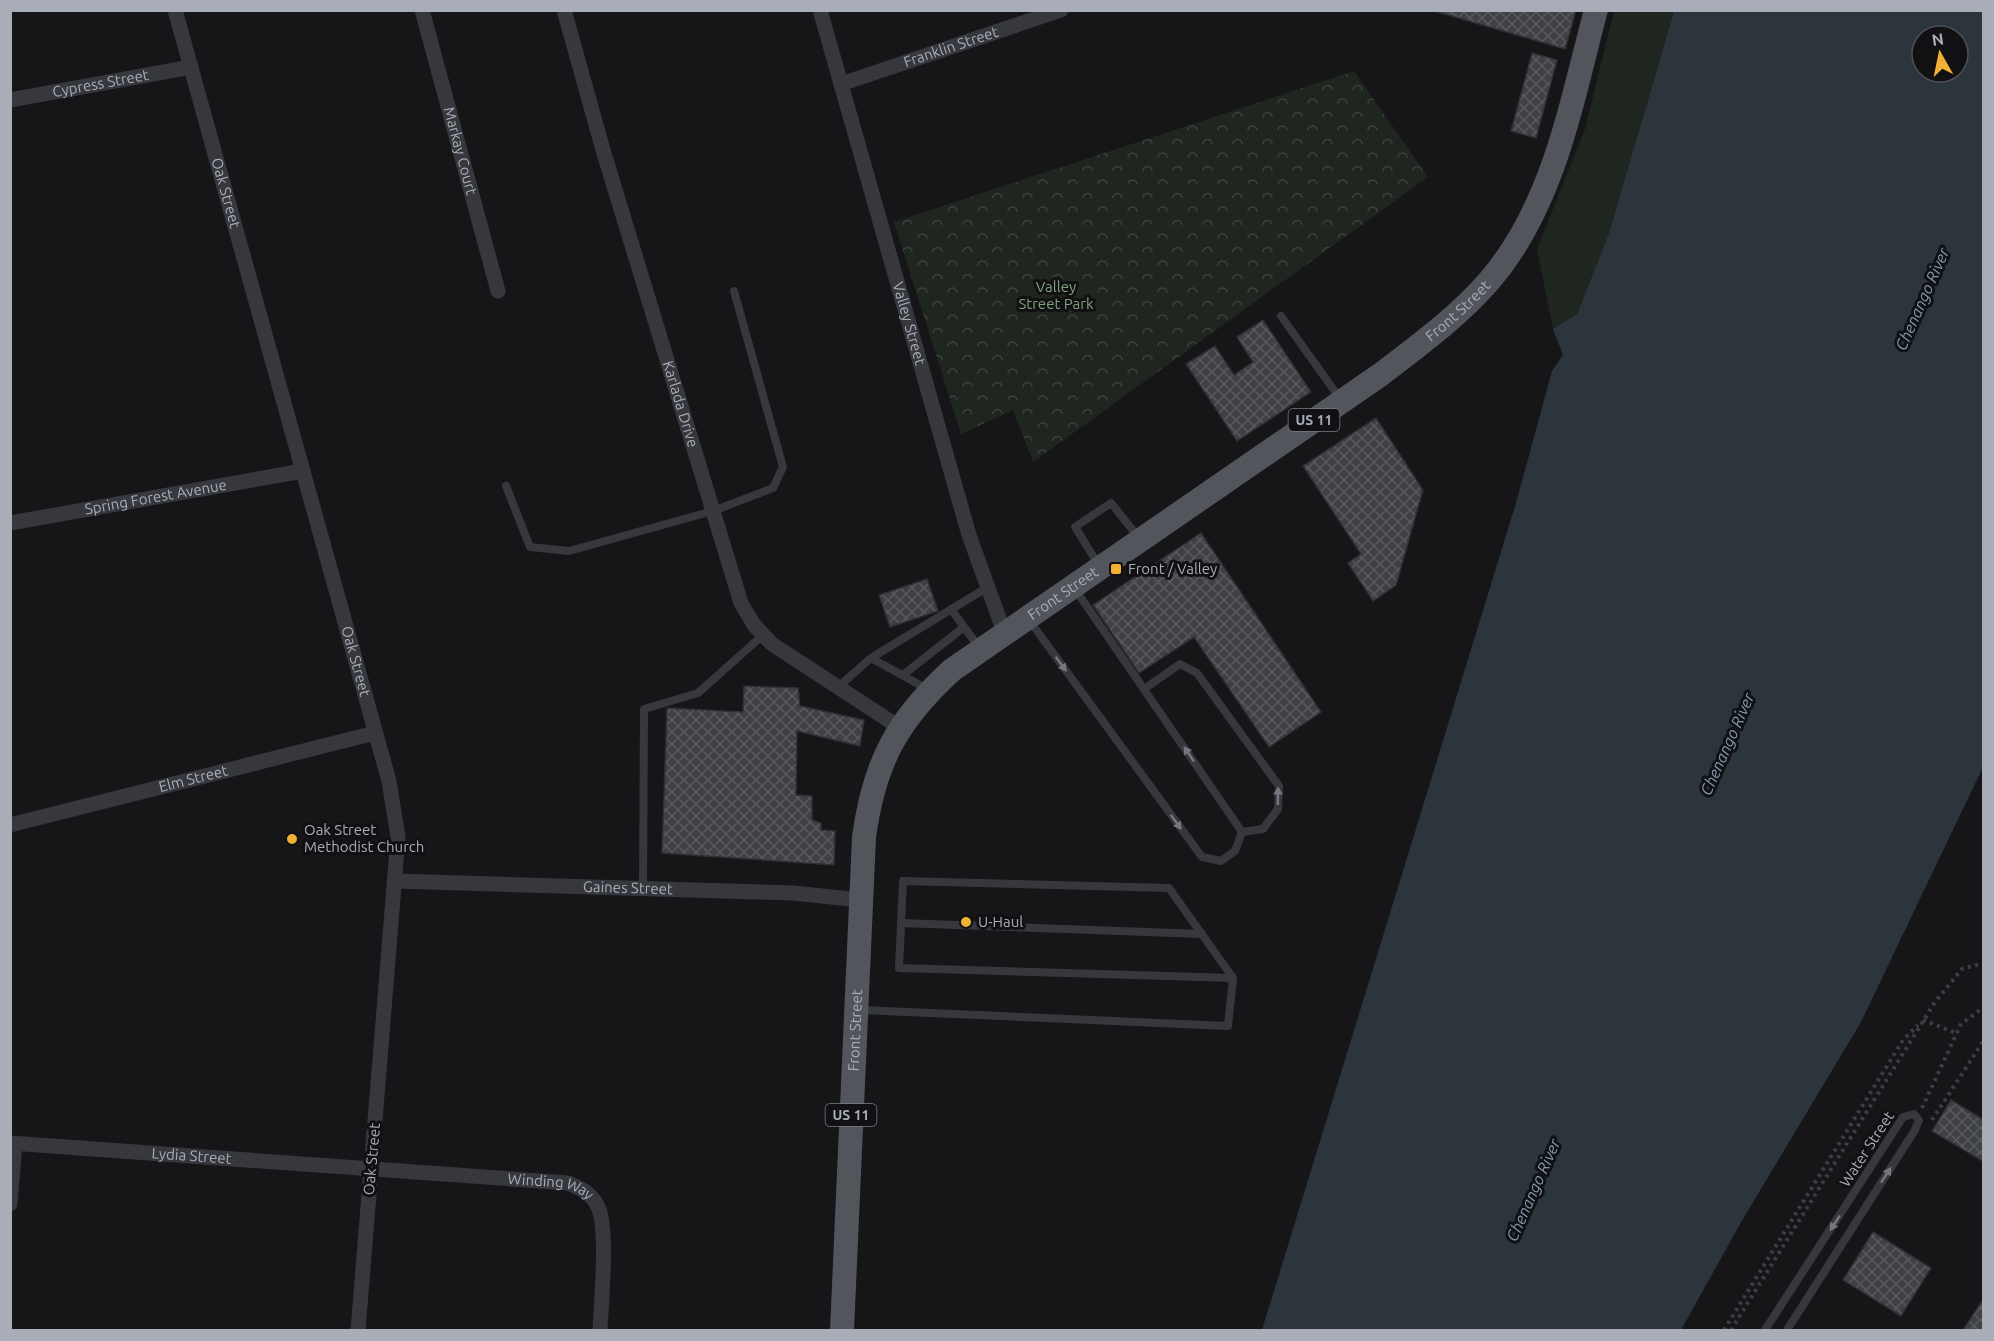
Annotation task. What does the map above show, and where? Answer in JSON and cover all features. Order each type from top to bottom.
[{"type":"main road","name":"Front Street","points":[[842,1330],[860,900],[867,809],[881,764],[899,727],[930,690],[981,649],[1342,401],[1435,333],[1490,280],[1522,234],[1551,173],[1596,10]]},
{"type":"street","name":"Oak Street","points":[[175,10],[389,781],[398,837],[358,1330]]},
{"type":"street","name":"Markay Court","points":[[423,10],[498,291]]},
{"type":"street","name":"Karlada Drive","points":[[564,10],[603,150],[741,603],[772,644],[899,727]]},
{"type":"street","name":"Valley Street","points":[[820,10],[969,535],[1004,632]]},
{"type":"street","name":"Franklin Street","points":[[841,84],[1061,10]]},
{"type":"street","name":"Cypress Street","points":[[10,100],[191,67]]},
{"type":"street","name":"Spring Forest Avenue","points":[[10,523],[303,471]]},
{"type":"street","name":"Elm Street","points":[[10,825],[375,733]]},
{"type":"street","name":"Gaines Street","points":[[396,880],[793,893],[860,900]]},
{"type":"street","name":"Lydia Street","points":[[13,1144],[371,1169]]},
{"type":"street","points":[[10,1204],[13,1144]]},
{"type":"street","name":"Winding Way","points":[[371,1169],[567,1183],[587,1191],[598,1206],[603,1230],[600,1330]]},
{"type":"lane","points":[[506,486],[530,547],[569,551],[713,511],[773,488],[783,467],[734,291]]},
{"type":"lane","points":[[1281,316],[1342,401]]},
{"type":"lane","points":[[1100,567],[1075,527],[1111,503],[1140,540]]},
{"type":"lane","points":[[1073,585],[1242,832]]},
{"type":"lane","points":[[838,687],[871,658],[988,587]]},
{"type":"lane","points":[[951,609],[981,649]]},
{"type":"lane","points":[[1027,617],[1202,857],[1221,861],[1235,852],[1242,832]]},
{"type":"lane","points":[[903,675],[964,627]]},
{"type":"lane","points":[[643,889],[644,709],[698,693],[763,635]]},
{"type":"lane","points":[[871,658],[930,690]]},
{"type":"lane","points":[[1144,689],[1180,664],[1197,673],[1279,786],[1278,808],[1263,829],[1242,832]]},
{"type":"lane","points":[[855,1010],[1228,1026],[1233,978],[1169,888],[903,881],[899,968],[1233,978]]},
{"type":"lane","points":[[901,923],[1202,934]]},
{"type":"lane","name":"Water Street","points":[[1765,1330],[1903,1117],[1910,1113],[1917,1116],[1915,1130],[1787,1330]]},
{"type":"path","points":[[1731,1330],[1923,1020],[1957,973],[1962,969],[1983,963]]},
{"type":"path","points":[[1917,1116],[1928,1099],[1956,1033],[1967,1017],[1983,1007]]},
{"type":"path","points":[[1923,1020],[1956,1033]]},
{"type":"path","points":[[1724,1330],[1903,1040],[1923,1020]]},
{"type":"path","points":[[1980,1046],[1983,1040]]},
{"type":"green space","points":[[1614,11],[1674,11],[1609,233],[1577,314],[1553,329],[1537,249],[1585,129]]},
{"type":"green space","name":"Valley Street Park","points":[[1354,71],[1428,177],[1033,462],[1013,410],[961,434],[894,222]]},
{"type":"water","name":"Chenango River","points":[[1674,11],[1983,11],[1983,767],[1861,1022],[1740,1224],[1681,1330],[1262,1330],[1516,503],[1552,371],[1563,355],[1553,329],[1577,314],[1609,233]]},
{"type":"building","points":[[1431,10],[1576,10],[1565,49]]},
{"type":"building","points":[[1532,53],[1557,60],[1536,138],[1511,131]]},
{"type":"building","points":[[1263,320],[1311,392],[1237,441],[1186,364],[1215,346],[1234,375],[1253,362],[1237,337]]},
{"type":"building","points":[[1376,418],[1423,490],[1396,585],[1373,601],[1348,563],[1361,554],[1303,466]]},
{"type":"building","points":[[1201,533],[1321,712],[1269,747],[1194,637],[1139,673],[1093,605]]},
{"type":"building","points":[[927,579],[938,611],[890,627],[879,595]]},
{"type":"building","points":[[744,686],[798,688],[800,706],[864,720],[860,746],[797,731],[796,795],[812,796],[812,820],[821,823],[821,830],[835,831],[834,865],[662,853],[667,708],[743,712]]},
{"type":"building","points":[[1951,1100],[1984,1120],[1984,1162],[1932,1131]]},
{"type":"building","points":[[1873,1232],[1931,1268],[1901,1316],[1843,1280]]},
{"type":"building","points":[[1984,1298],[1984,1330],[1963,1330]]},
{"type":"place","name":"Front / Valley","points":[[1116,569]]},
{"type":"place","name":"Oak Street Methodist Church","points":[[292,839]]},
{"type":"place","name":"U-Haul","points":[[966,922]]}]
